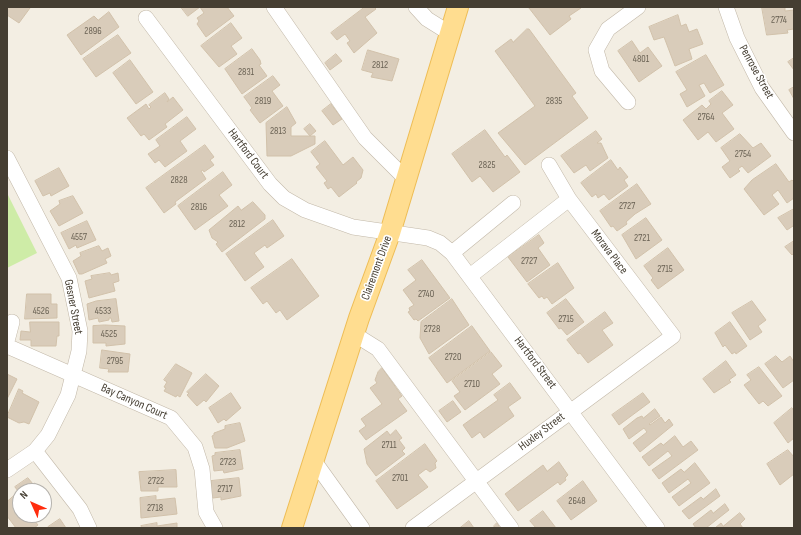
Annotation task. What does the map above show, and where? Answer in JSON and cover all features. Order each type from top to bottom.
[{"type":"main road","name":"Clairemont Drive","points":[[292,528],[354,334],[390,233],[458,7]]},
{"type":"street","points":[[274,7],[365,138],[406,179]]},
{"type":"street","points":[[416,7],[428,19],[451,34]]},
{"type":"street","points":[[628,102],[602,71],[596,50],[608,29],[638,7]]},
{"type":"street","name":"Penrose Street","points":[[726,7],[736,38],[762,88],[794,133]]},
{"type":"street","name":"Hartford Court","points":[[146,18],[270,184],[284,198],[305,210],[353,227],[390,233]]},
{"type":"street","name":"Gesner Street","points":[[7,158],[69,278],[80,331],[79,351],[74,376],[68,395],[48,435],[35,451],[7,470]]},
{"type":"street","name":"Morava Place","points":[[549,165],[569,199],[673,336]]},
{"type":"street","points":[[470,276],[569,199]]},
{"type":"street","points":[[452,253],[513,203]]},
{"type":"street","name":"Hartford Street","points":[[390,233],[428,238],[440,243],[452,253],[657,528]]},
{"type":"street","points":[[7,341],[12,322]]},
{"type":"street","points":[[354,334],[378,349],[511,528]]},
{"type":"street","name":"Huxley Street","points":[[412,528],[673,336]]},
{"type":"street","name":"Bay Canyon Court","points":[[7,346],[171,418],[195,447],[202,469],[206,512],[214,528]]},
{"type":"street","points":[[35,451],[80,510],[89,528]]},
{"type":"street","points":[[314,462],[362,528]]},
{"type":"green space","points":[[7,193],[37,253],[7,268]]},
{"type":"building","points":[[7,7],[30,8],[19,23],[7,15]]},
{"type":"building","points":[[181,7],[200,7],[188,16]]},
{"type":"building","points":[[200,7],[227,7],[234,16],[206,37],[197,24],[199,21],[197,18],[204,13]]},
{"type":"building","points":[[365,7],[374,7],[376,9],[365,17],[377,33],[354,53],[347,43],[350,41],[345,34],[337,40],[331,33]]},
{"type":"building","points":[[762,7],[785,7],[785,11],[794,10],[794,29],[787,30],[788,33],[767,35]]},
{"type":"building","points":[[529,8],[581,8],[569,16],[571,19],[550,35]]},
{"type":"building","points":[[109,12],[119,27],[81,55],[67,35],[94,16],[98,20]]},
{"type":"building","points":[[678,15],[681,26],[686,24],[689,32],[697,29],[703,44],[689,49],[692,59],[675,66],[664,37],[654,40],[649,27]]},
{"type":"building","points":[[231,23],[242,38],[231,46],[237,54],[219,67],[201,46]]},
{"type":"building","points":[[527,29],[529,29],[576,93],[572,96],[588,118],[525,165],[498,133],[535,106],[495,51],[511,39],[513,42]]},
{"type":"building","points":[[118,35],[131,53],[96,77],[83,59]]},
{"type":"building","points":[[632,41],[640,53],[648,47],[662,66],[639,82],[618,51]]},
{"type":"building","points":[[252,49],[260,60],[261,64],[259,65],[267,76],[242,94],[225,69]]},
{"type":"building","points":[[368,50],[399,59],[392,81],[371,77],[373,73],[362,70]]},
{"type":"building","points":[[336,54],[342,61],[330,70],[325,63]]},
{"type":"building","points":[[706,55],[724,85],[710,93],[704,83],[699,85],[705,96],[687,107],[680,94],[687,90],[676,72]]},
{"type":"building","points":[[794,58],[794,70],[788,62]]},
{"type":"building","points":[[130,60],[153,92],[136,104],[113,73]]},
{"type":"building","points":[[273,76],[280,85],[272,91],[283,106],[260,123],[250,110],[252,108],[244,97]]},
{"type":"building","points":[[794,87],[794,99],[789,90]]},
{"type":"building","points":[[722,91],[733,105],[722,113],[734,129],[716,142],[708,132],[698,140],[683,120],[702,105],[706,109],[711,104],[709,101]]},
{"type":"building","points":[[165,93],[169,99],[167,102],[173,97],[183,110],[165,124],[167,127],[149,140],[144,134],[141,136],[127,118],[146,104],[149,109],[151,107],[149,105]]},
{"type":"building","points":[[331,104],[342,119],[333,125],[322,111]]},
{"type":"building","points":[[287,107],[296,123],[291,127],[291,136],[315,136],[315,144],[291,156],[267,156],[266,123]]},
{"type":"building","points":[[187,117],[196,129],[180,141],[187,151],[165,167],[159,160],[155,163],[148,154],[160,146],[156,140]]},
{"type":"building","points":[[310,124],[316,131],[310,136],[304,129]]},
{"type":"building","points":[[485,130],[505,157],[507,155],[520,172],[493,192],[480,176],[472,182],[452,154]]},
{"type":"building","points":[[596,131],[602,139],[597,143],[601,143],[608,158],[590,171],[586,165],[574,173],[561,156]]},
{"type":"building","points":[[740,134],[753,148],[761,143],[771,156],[748,173],[742,166],[738,169],[740,171],[730,178],[722,167],[730,161],[721,148]]},
{"type":"building","points":[[325,141],[343,165],[353,157],[363,170],[361,178],[356,182],[357,183],[339,197],[331,187],[328,189],[324,183],[327,181],[316,167],[320,164],[311,152]]},
{"type":"building","points":[[205,145],[214,157],[210,160],[214,165],[204,172],[203,170],[201,171],[206,179],[175,202],[176,204],[164,213],[146,188]]},
{"type":"building","points":[[611,160],[618,170],[620,167],[628,177],[624,180],[628,186],[609,200],[604,194],[598,198],[596,194],[592,197],[581,183]]},
{"type":"building","points":[[776,164],[789,182],[792,180],[794,182],[794,198],[787,203],[778,190],[772,195],[779,204],[764,215],[744,189],[752,180]]},
{"type":"building","points":[[59,168],[69,186],[51,196],[50,193],[43,196],[35,181]]},
{"type":"building","points":[[223,172],[232,185],[219,195],[228,206],[195,230],[178,206]]},
{"type":"building","points":[[637,184],[651,204],[635,214],[626,222],[627,224],[617,231],[613,226],[611,227],[600,211]]},
{"type":"building","points":[[73,196],[83,213],[59,226],[50,211],[60,204],[59,201]]},
{"type":"building","points":[[253,202],[265,215],[265,219],[222,252],[216,244],[218,242],[212,238],[209,230],[238,206],[241,210]]},
{"type":"building","points":[[794,209],[794,228],[793,226],[787,230],[778,218]]},
{"type":"building","points":[[646,218],[662,240],[636,259],[622,235]]},
{"type":"building","points":[[273,220],[284,236],[267,248],[265,245],[254,253],[264,267],[245,281],[226,254]]},
{"type":"building","points":[[87,221],[96,240],[77,248],[76,245],[69,249],[61,233]]},
{"type":"building","points":[[539,235],[544,243],[538,248],[550,265],[527,282],[508,257]]},
{"type":"building","points":[[794,241],[794,253],[792,255],[785,247]]},
{"type":"building","points":[[99,246],[102,251],[108,248],[111,256],[105,259],[107,263],[79,274],[73,261],[81,256],[80,253]]},
{"type":"building","points":[[668,248],[684,270],[658,289],[651,280],[653,278],[644,266]]},
{"type":"building","points":[[292,259],[319,296],[287,320],[280,310],[276,313],[267,301],[263,304],[251,288]]},
{"type":"building","points":[[422,260],[450,298],[418,321],[416,319],[414,320],[408,312],[410,311],[409,308],[414,305],[403,290],[416,280],[408,270]]},
{"type":"building","points":[[558,263],[574,288],[552,304],[547,297],[544,299],[542,296],[539,298],[528,284]]},
{"type":"building","points":[[110,273],[111,275],[118,273],[119,281],[113,283],[115,291],[89,298],[85,281],[92,279],[91,276]]},
{"type":"building","points":[[27,294],[51,294],[51,304],[57,304],[57,318],[25,319]]},
{"type":"building","points":[[116,299],[119,321],[112,322],[111,318],[109,318],[109,320],[99,322],[98,318],[89,320],[87,304],[96,301]]},
{"type":"building","points":[[452,299],[469,325],[429,354],[420,338],[421,322]]},
{"type":"building","points":[[566,299],[584,322],[567,335],[561,328],[559,329],[547,313]]},
{"type":"building","points":[[752,301],[766,320],[758,326],[762,332],[750,340],[732,313]]},
{"type":"building","points":[[605,312],[613,323],[602,330],[613,345],[588,363],[580,353],[578,354],[567,340]]},
{"type":"building","points":[[30,322],[59,322],[59,336],[57,336],[56,346],[31,346],[31,340],[20,340],[21,331],[30,332]]},
{"type":"building","points":[[730,322],[747,346],[736,354],[735,352],[732,354],[725,345],[723,347],[715,333]]},
{"type":"building","points":[[93,326],[125,326],[125,344],[106,346],[106,343],[93,343]]},
{"type":"building","points":[[472,326],[490,351],[447,383],[429,358]]},
{"type":"building","points":[[102,350],[130,354],[128,372],[108,372],[109,369],[100,368]]},
{"type":"building","points":[[491,352],[502,366],[492,374],[500,384],[465,410],[454,396],[460,392],[452,381]]},
{"type":"building","points":[[776,356],[782,362],[790,356],[794,362],[794,380],[783,388],[765,364]]},
{"type":"building","points":[[726,361],[736,375],[729,380],[731,382],[714,393],[703,379]]},
{"type":"building","points":[[176,364],[192,373],[180,397],[177,395],[176,397],[164,391],[166,388],[164,387],[167,382],[164,380]]},
{"type":"building","points":[[759,367],[782,396],[768,406],[763,401],[759,404],[744,385],[751,380],[747,375]]},
{"type":"building","points":[[382,368],[402,396],[398,399],[407,411],[366,440],[359,431],[366,426],[361,419],[382,404],[370,388],[377,383],[375,380],[378,372]]},
{"type":"building","points":[[7,374],[17,379],[7,399]]},
{"type":"building","points":[[206,374],[219,386],[206,402],[204,400],[197,406],[187,395],[189,393],[187,392]]},
{"type":"building","points":[[510,383],[521,398],[508,407],[514,416],[484,438],[480,432],[472,438],[463,425],[498,400],[494,395]]},
{"type":"building","points":[[19,389],[23,391],[22,393],[39,402],[29,424],[24,422],[19,423],[7,417]]},
{"type":"building","points":[[231,393],[241,408],[226,421],[224,419],[218,423],[209,408]]},
{"type":"building","points":[[643,393],[650,402],[619,425],[612,415]]},
{"type":"building","points":[[453,401],[461,412],[447,422],[439,411]]},
{"type":"building","points":[[792,408],[794,411],[794,438],[788,443],[774,423]]},
{"type":"building","points":[[655,409],[660,416],[649,424],[650,425],[661,417],[665,423],[669,419],[673,425],[640,452],[633,443],[647,432],[644,428],[629,439],[623,429],[637,418],[642,416],[643,418]]},
{"type":"building","points":[[240,423],[245,441],[227,448],[215,448],[212,436],[214,433],[225,429],[225,426]]},
{"type":"building","points":[[396,430],[402,438],[399,440],[405,448],[402,451],[405,454],[376,476],[367,464],[364,449],[387,431],[390,435]]},
{"type":"building","points":[[675,436],[683,447],[691,441],[698,450],[659,479],[652,470],[672,456],[668,451],[649,466],[642,457],[661,443],[663,445]]},
{"type":"building","points":[[425,444],[437,461],[435,463],[436,468],[430,472],[426,469],[418,475],[428,487],[397,509],[376,481]]},
{"type":"building","points":[[240,450],[243,469],[224,473],[223,470],[214,471],[212,456],[215,455],[215,453]]},
{"type":"building","points":[[788,450],[794,457],[794,474],[780,485],[767,464]]},
{"type":"building","points":[[559,462],[568,475],[565,478],[566,480],[560,485],[558,482],[518,511],[505,494],[543,465],[547,471]]},
{"type":"building","points":[[695,463],[710,483],[679,506],[672,497],[691,483],[688,479],[669,493],[662,483],[681,469],[684,472]]},
{"type":"building","points":[[176,470],[177,487],[158,487],[158,491],[141,491],[139,472]]},
{"type":"building","points":[[28,478],[32,483],[21,483]]},
{"type":"building","points":[[239,478],[241,496],[221,500],[221,497],[213,498],[211,496],[211,481]]},
{"type":"building","points":[[583,481],[597,501],[571,520],[557,501]]},
{"type":"building","points":[[716,489],[720,496],[689,519],[682,511],[701,497],[703,499]]},
{"type":"building","points":[[156,496],[156,500],[175,498],[177,514],[141,518],[140,498]]},
{"type":"building","points":[[12,498],[12,523],[7,516],[7,502]]},
{"type":"building","points":[[725,504],[729,510],[706,528],[696,528],[693,524],[711,510],[713,513]]},
{"type":"building","points":[[543,511],[556,528],[536,528],[530,521]]},
{"type":"building","points":[[740,513],[745,519],[740,524],[743,528],[715,528],[721,523],[723,526]]},
{"type":"building","points":[[60,519],[66,528],[48,528],[48,527]]},
{"type":"building","points":[[469,521],[474,528],[460,528]]},
{"type":"building","points":[[12,523],[36,523],[38,525],[34,528],[16,528]]},
{"type":"building","points":[[157,523],[157,526],[177,523],[177,528],[142,528],[141,526]]},
{"type":"building","points":[[497,523],[500,528],[494,528],[494,526]]}]
